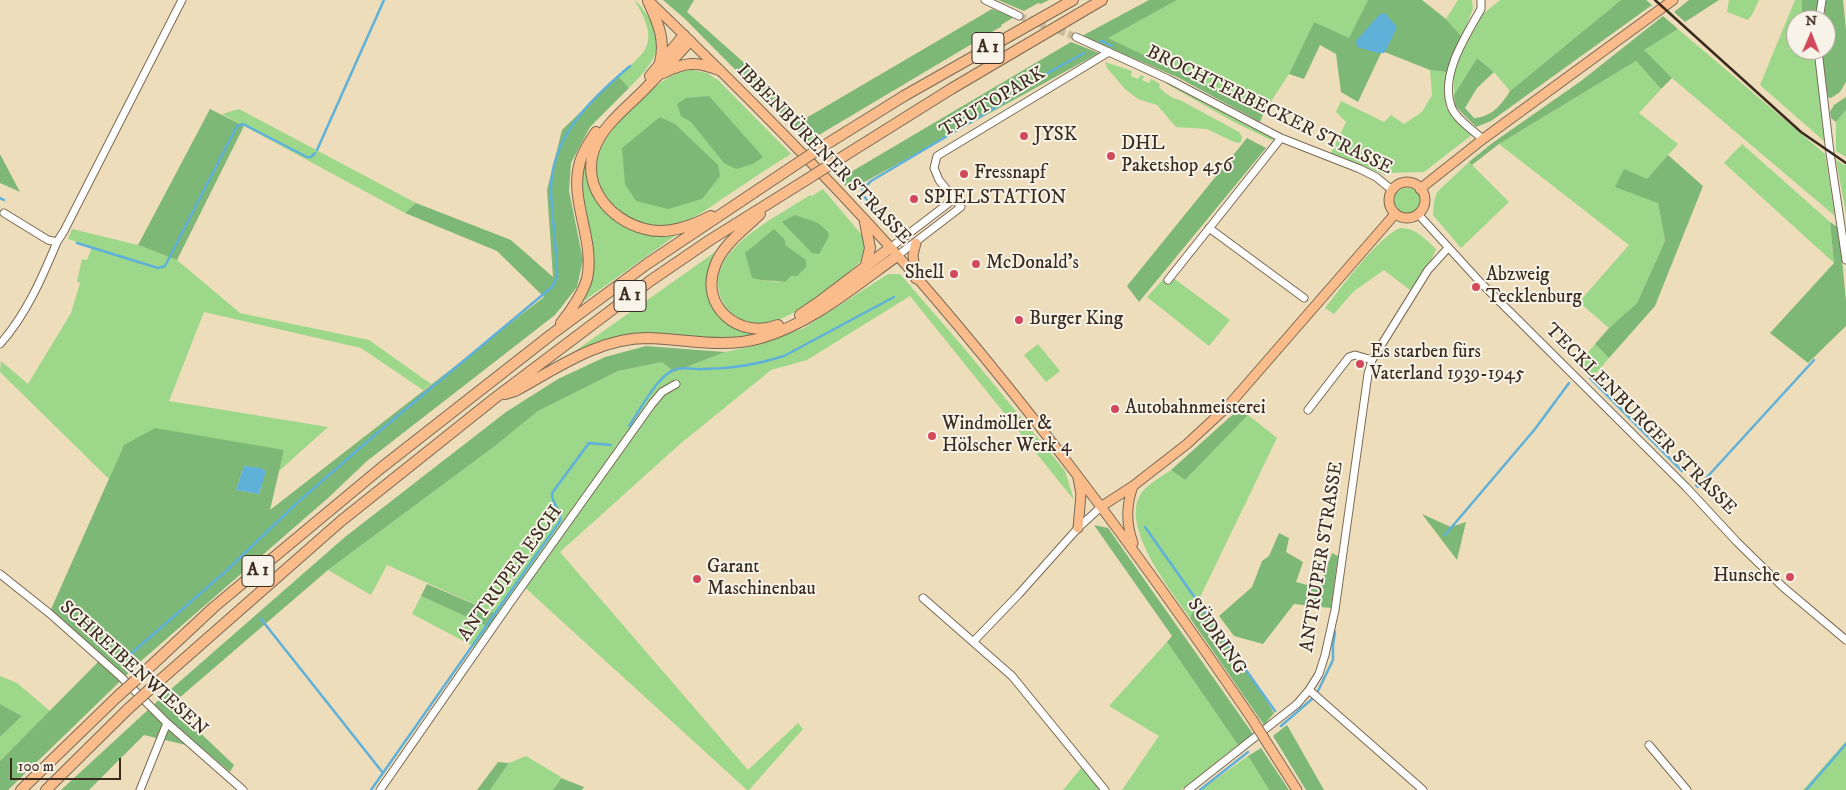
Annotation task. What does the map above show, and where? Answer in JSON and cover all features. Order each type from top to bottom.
[{"type":"highway","points":[[648,0],[660,28],[663,52],[660,63]]},
{"type":"highway","name":"A 1","points":[[21,790],[117,697],[221,601],[381,468],[552,334],[647,264],[822,147],[904,96],[1073,0]]},
{"type":"highway","name":"A 1","points":[[46,790],[128,709],[341,521],[495,398],[643,286],[710,240],[951,89],[1102,0]]},
{"type":"highway","points":[[552,334],[575,304],[588,275],[589,249],[576,185],[580,162],[586,147],[596,132],[651,76],[660,63],[687,38]]},
{"type":"highway","points":[[687,38],[658,76],[606,128],[595,146],[591,167],[595,190],[609,210],[625,221],[646,230],[675,230],[704,219],[748,197]]},
{"type":"highway","points":[[658,76],[672,68],[687,64],[702,64],[719,70]]},
{"type":"highway","points":[[771,202],[729,244],[715,265],[712,286],[713,295],[721,311],[733,322],[750,329],[771,328],[786,322],[819,302],[890,248]]},
{"type":"highway","points":[[865,222],[870,248],[866,265]]},
{"type":"highway","points":[[495,398],[515,391],[588,352],[618,342],[647,338],[719,344],[743,342],[779,332],[808,318],[830,304],[897,256]]},
{"type":"main road","name":"IBBENBÜRENER STRASSE","points":[[648,0],[815,167],[890,248],[1024,407],[1102,506]]},
{"type":"main road","points":[[1420,189],[1483,139],[1673,0]]},
{"type":"main road","points":[[1403,183],[1415,185],[1420,189],[1424,204],[1418,214],[1407,218],[1395,214],[1389,200],[1392,190],[1403,183]]},
{"type":"main road","points":[[1102,506],[1133,486],[1187,444],[1228,406],[1395,214]]},
{"type":"main road","points":[[916,242],[913,255],[916,279]]},
{"type":"main road","points":[[1077,475],[1081,494],[1078,528]]},
{"type":"main road","points":[[1133,486],[1127,512],[1128,528],[1135,551]]},
{"type":"main road","name":"SÜDRING","points":[[1102,506],[1252,719],[1296,790]]},
{"type":"street","points":[[0,344],[19,321],[57,242],[182,0]]},
{"type":"street","points":[[985,0],[1019,16]]},
{"type":"street","points":[[1481,0],[1481,9],[1453,61],[1449,94],[1451,107],[1456,114],[1483,139]]},
{"type":"street","name":"BROCHTERBECKER STRASSE","points":[[1076,37],[1168,79],[1281,138],[1360,169],[1376,177],[1392,190]]},
{"type":"street","name":"TEUTOPARK","points":[[897,256],[961,207],[939,180],[934,168],[937,156],[1109,52]]},
{"type":"street","points":[[1819,60],[1830,153],[1846,260]]},
{"type":"street","points":[[1168,280],[1281,138]]},
{"type":"street","points":[[890,248],[954,199]]},
{"type":"street","points":[[4,213],[48,240],[57,242]]},
{"type":"street","name":"TECKLENBURGER STRASSE","points":[[1418,214],[1448,248],[1581,385],[1679,481],[1743,548],[1783,587],[1846,640]]},
{"type":"street","points":[[1209,228],[1304,298]]},
{"type":"street","name":"ANTRUPER STRASSE","points":[[1188,790],[1297,704],[1319,674],[1335,610],[1365,392],[1372,360],[1428,270],[1448,248]]},
{"type":"street","points":[[1308,410],[1349,357],[1355,355],[1372,360]]},
{"type":"street","name":"ANTRUPER ESCH","points":[[380,790],[441,700],[652,404],[662,392],[676,384]]},
{"type":"street","points":[[973,642],[1078,528],[1102,506]]},
{"type":"street","name":"SCHREIBENWIESEN","points":[[0,574],[120,676],[167,723],[243,790]]},
{"type":"street","points":[[923,598],[1012,676],[1105,790]]},
{"type":"street","points":[[1309,690],[1423,790]]},
{"type":"street","points":[[140,790],[167,723]]},
{"type":"street","points":[[1649,744],[1687,790]]},
{"type":"green space","points":[[634,0],[649,18],[657,39],[657,48],[650,65],[629,88],[618,76],[644,51],[648,38],[644,18]]},
{"type":"green space","points":[[663,0],[694,0],[687,12],[750,68],[801,121],[992,9],[1014,17],[1002,26],[807,142],[684,18]]},
{"type":"green space","points":[[998,0],[1049,0],[1041,4],[1038,3],[1024,11]]},
{"type":"green space","points":[[1149,0],[1177,0],[1108,38],[1264,112],[1260,122],[1179,78],[1082,36]]},
{"type":"green space","points":[[1177,0],[1368,0],[1349,39],[1314,22],[1289,74],[1264,112],[1107,38]]},
{"type":"green space","points":[[1368,0],[1422,0],[1446,19],[1462,37],[1446,72],[1430,70],[1382,51],[1358,102],[1341,92],[1336,54],[1320,45],[1304,79],[1289,74],[1314,22],[1349,38]]},
{"type":"green space","points":[[1458,0],[1472,0],[1473,9],[1462,37],[1446,19]]},
{"type":"green space","points":[[1500,0],[1621,0],[1510,91],[1494,72],[1477,58],[1454,95],[1454,73],[1457,61],[1483,14]]},
{"type":"green space","points":[[1621,0],[1646,0],[1652,5],[1491,121],[1476,127],[1455,106],[1454,95],[1477,58],[1494,72],[1477,88],[1465,108],[1474,118],[1491,113],[1510,91]]},
{"type":"green space","points":[[1689,0],[1719,0],[1685,22],[1674,12]]},
{"type":"green space","points":[[1729,0],[1759,0],[1748,20],[1727,12]]},
{"type":"green space","points":[[1795,0],[1802,0],[1802,10],[1791,10]]},
{"type":"green space","points":[[1802,0],[1818,0],[1816,10],[1802,10]]},
{"type":"green space","points":[[1826,0],[1843,0],[1846,30],[1846,82],[1840,92],[1831,98],[1828,97],[1823,60],[1836,60],[1836,10],[1825,10]]},
{"type":"green space","points":[[1663,16],[1678,29],[1644,50],[1672,78],[1661,89],[1636,61],[1499,144],[1472,165],[1469,162],[1491,144],[1581,81]]},
{"type":"green space","points":[[1786,22],[1786,60],[1815,60],[1825,142],[1760,85]]},
{"type":"green space","points":[[1678,29],[1825,154],[1835,216],[1672,78],[1643,50]]},
{"type":"green space","points":[[1071,42],[1099,53],[850,190],[839,179]]},
{"type":"green space","points":[[1636,61],[1661,89],[1639,113],[1678,144],[1647,179],[1658,203],[1665,241],[1637,303],[1609,328],[1579,302],[1629,245],[1499,144]]},
{"type":"green space","points":[[1105,62],[1132,71],[1131,76],[1138,79],[1141,75],[1144,76],[1142,80],[1149,83],[1151,79],[1160,84],[1159,87],[1171,97],[1239,132],[1242,137],[1241,142],[1234,142],[1207,129],[1176,127],[1157,105],[1138,99],[1125,89],[1107,68]]},
{"type":"green space","points":[[692,70],[707,73],[718,80],[791,154],[705,211],[686,221],[672,225],[651,225],[637,221],[617,210],[604,194],[598,177],[597,165],[599,154],[610,133],[618,123],[648,93],[675,74]]},
{"type":"green space","points":[[1430,70],[1446,72],[1446,108],[1473,134],[1424,172],[1387,173],[1385,175],[1331,153],[1346,122],[1336,112],[1341,101],[1384,122],[1391,115],[1404,124],[1422,112],[1432,95]]},
{"type":"green space","points":[[618,76],[629,88],[590,127],[571,163],[569,191],[583,260],[577,287],[555,315],[367,461],[328,498],[141,661],[8,790],[0,790],[0,761],[99,661],[48,616],[124,445],[155,428],[284,450],[270,510],[544,297],[497,251],[405,213],[416,203],[511,240],[553,277],[547,190],[562,130]],"holes":[[[244,466],[265,470],[259,494],[236,490]]]},
{"type":"green space","points":[[1167,84],[1177,87],[1272,137],[1273,141],[1232,121]]},
{"type":"green space","points":[[709,96],[763,157],[753,164],[736,169],[724,163],[691,122],[681,116],[677,104],[686,98]]},
{"type":"green space","points":[[1846,97],[1846,110],[1836,122],[1831,118],[1830,112],[1834,105]]},
{"type":"green space","points":[[210,109],[244,126],[177,260],[138,245]]},
{"type":"green space","points":[[239,109],[416,203],[405,213],[222,114]]},
{"type":"green space","points":[[1846,110],[1846,157],[1836,151],[1836,122]]},
{"type":"green space","points":[[660,117],[675,124],[718,165],[720,176],[702,199],[668,209],[636,201],[625,184],[622,148]]},
{"type":"green space","points":[[1247,138],[1266,148],[1139,302],[1127,286]]},
{"type":"green space","points":[[593,140],[588,167],[617,220],[679,233],[581,303],[586,290],[580,170]]},
{"type":"green space","points":[[1742,144],[1830,222],[1834,263],[1724,163]]},
{"type":"green space","points":[[0,154],[20,192],[0,183]]},
{"type":"green space","points":[[1668,155],[1703,186],[1655,306],[1609,358],[1595,344],[1609,328],[1637,303],[1665,241],[1658,203],[1615,187],[1624,169],[1647,179]]},
{"type":"green space","points":[[1836,160],[1846,166],[1846,214]]},
{"type":"green space","points":[[1469,162],[1509,202],[1461,248],[1433,215],[1434,202],[1437,192]]},
{"type":"green space","points":[[1407,188],[1417,191],[1420,201],[1417,211],[1407,214],[1397,211],[1394,201],[1397,191]]},
{"type":"green space","points":[[823,189],[861,234],[865,242],[862,260],[797,311],[775,321],[759,323],[745,321],[725,305],[719,293],[718,280],[722,267],[738,244],[758,228],[810,195],[812,196]],"holes":[[[785,239],[785,282],[752,278],[746,253],[758,242]]]},
{"type":"green space","points":[[795,215],[818,223],[828,232],[829,236],[819,254],[812,253],[782,222]]},
{"type":"green space","points":[[1830,222],[1839,228],[1846,301],[1846,326],[1808,363],[1770,333],[1834,263]]},
{"type":"green space","points":[[1400,228],[1416,232],[1436,249],[1431,261],[1410,290],[1384,270],[1354,291],[1334,314],[1325,308],[1381,241]]},
{"type":"green space","points":[[72,229],[138,245],[177,260],[240,313],[369,340],[431,384],[423,390],[361,348],[204,312],[169,401],[328,427],[279,471],[284,450],[124,445],[109,479],[0,372],[1,361],[28,384],[71,313],[80,283],[77,281],[82,259],[87,260],[92,247],[68,239]]},
{"type":"green space","points":[[774,229],[785,240],[785,245],[806,260],[806,267],[797,276],[791,276],[785,282],[752,278],[745,253]]},
{"type":"green space","points":[[721,248],[714,262],[719,313],[767,331],[729,341],[661,335],[568,356]]},
{"type":"green space","points":[[888,274],[900,274],[964,348],[1065,471],[1074,500],[910,296],[807,360],[771,370],[680,444],[560,552],[748,770],[798,723],[803,729],[749,790],[520,583],[497,614],[387,565],[371,595],[328,570],[495,446],[538,411],[618,371],[662,362],[674,372],[725,352],[758,345],[804,328]]},
{"type":"green space","points":[[1168,274],[1230,320],[1209,346],[1147,297]]},
{"type":"green space","points":[[1038,344],[1060,371],[1046,382],[1024,355]]},
{"type":"green space","points":[[1595,344],[1609,358],[1591,379],[1577,365]]},
{"type":"green space","points":[[646,346],[725,352],[674,372],[662,362],[618,371],[538,411],[495,446],[328,570],[171,705],[234,765],[230,772],[203,749],[144,735],[89,790],[61,790],[162,697],[345,537],[506,412],[558,379],[605,357]]},
{"type":"green space","points":[[1240,408],[1248,415],[1185,480],[1171,470]]},
{"type":"green space","points":[[1248,415],[1277,438],[1190,618],[1160,575],[1141,538],[1136,521],[1137,505],[1143,491],[1171,470],[1185,480]]},
{"type":"green space","points":[[1422,514],[1451,527],[1466,522],[1457,560]]},
{"type":"green space","points":[[1094,525],[1108,528],[1253,734],[1238,745],[1167,642],[1172,636]]},
{"type":"green space","points":[[1279,533],[1289,538],[1286,552],[1303,562],[1296,582],[1319,588],[1332,553],[1338,556],[1331,608],[1294,604],[1263,644],[1234,636],[1219,616],[1252,587],[1262,561],[1269,556]]},
{"type":"green space","points":[[427,584],[497,614],[489,627],[421,596]]},
{"type":"green space","points":[[421,596],[489,627],[475,647],[412,614]]},
{"type":"green space","points":[[1200,596],[1274,713],[1264,725],[1190,618]]},
{"type":"green space","points":[[1167,642],[1238,745],[1181,790],[1122,790],[1159,736],[1109,706]]},
{"type":"green space","points":[[0,676],[17,683],[50,711],[0,761],[0,737],[22,716],[0,704]]},
{"type":"green space","points":[[0,704],[22,716],[0,737]]},
{"type":"green space","points":[[1287,725],[1324,790],[1306,790],[1273,736]]},
{"type":"green space","points":[[1846,741],[1846,790],[1803,790]]},
{"type":"green space","points":[[1261,748],[1289,790],[1269,790],[1248,756]]},
{"type":"green space","points":[[526,756],[561,777],[553,790],[490,790],[509,763]]},
{"type":"green space","points":[[1248,756],[1269,790],[1201,790]]},
{"type":"green space","points":[[498,762],[509,763],[490,790],[477,790]]},
{"type":"green space","points":[[1082,767],[1101,790],[1063,790]]},
{"type":"green space","points":[[561,778],[584,787],[582,790],[553,790]]},
{"type":"water","points":[[1385,13],[1397,27],[1384,53],[1357,47],[1356,41],[1379,15]]},
{"type":"water","points":[[244,466],[260,468],[266,471],[259,494],[236,490]]},
{"type":"waterway","points":[[317,150],[384,0]]},
{"type":"waterway","points":[[1100,42],[1102,41],[1112,46]]},
{"type":"waterway","points":[[894,232],[862,194],[862,190],[871,181],[998,106],[1046,74],[1084,53]]},
{"type":"waterway","points":[[126,658],[225,572],[298,502],[376,434],[552,287],[557,277],[551,192],[557,154],[565,137],[588,106],[630,66]]},
{"type":"waterway","points":[[77,243],[158,268],[165,266],[237,126],[243,124],[307,157],[311,157],[315,153]]},
{"type":"waterway","points":[[0,198],[4,200]]},
{"type":"waterway","points":[[629,426],[661,379],[674,370],[681,368],[714,369],[735,367],[784,356],[894,297]]},
{"type":"waterway","points":[[1696,485],[1698,487],[1814,360]]},
{"type":"waterway","points":[[1590,378],[1682,471]]},
{"type":"waterway","points":[[1445,535],[1535,429],[1569,383]]},
{"type":"waterway","points":[[371,790],[560,521],[552,493],[589,443],[611,445]]},
{"type":"waterway","points":[[1145,527],[1275,711]]},
{"type":"waterway","points":[[261,619],[383,773]]},
{"type":"waterway","points":[[1318,691],[1333,660],[1335,632]]},
{"type":"waterway","points":[[1281,726],[1312,699]]},
{"type":"waterway","points":[[1806,790],[1846,744]]},
{"type":"waterway","points":[[1200,790],[1248,752]]},
{"type":"tunnel","points":[[1019,16],[1076,37]]},
{"type":"railway","points":[[1655,0],[1801,132],[1846,163]]},
{"type":"place","name":"JYSK","points":[[1024,136]]},
{"type":"place","name":"DHL Paketshop 456","points":[[1111,156]]},
{"type":"place","name":"Fressnapf","points":[[964,174]]},
{"type":"place","name":"SPIELSTATION","points":[[914,199]]},
{"type":"place","name":"McDonald's","points":[[976,264]]},
{"type":"place","name":"Shell","points":[[954,274]]},
{"type":"place","name":"Abzweig Tecklenburg","points":[[1476,287]]},
{"type":"place","name":"Burger King","points":[[1019,320]]},
{"type":"place","name":"Es starben fürs Vaterland 1939-1945","points":[[1360,364]]},
{"type":"place","name":"Autobahnmeisterei","points":[[1115,409]]},
{"type":"place","name":"Windmöller & Hölscher Werk 4","points":[[932,436]]},
{"type":"place","name":"Hunsche","points":[[1790,577]]},
{"type":"place","name":"Garant Maschinenbau","points":[[697,579]]}]
